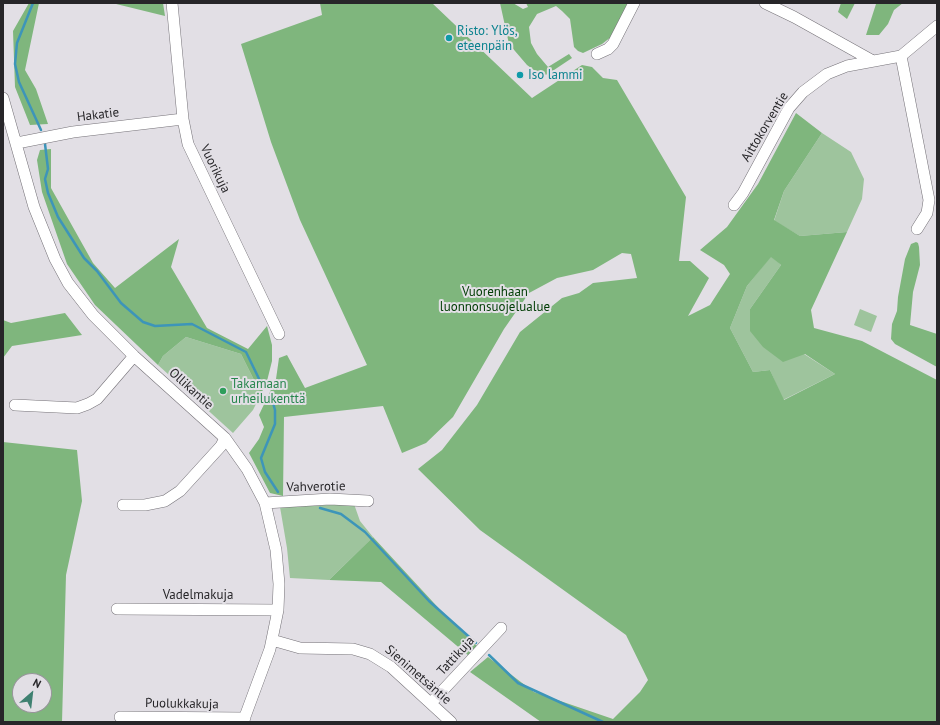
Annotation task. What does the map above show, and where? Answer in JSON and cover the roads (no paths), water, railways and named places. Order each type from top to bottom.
[{"type":"street","name":"Vuorikuja","points":[[172,3],[183,119],[188,144],[279,334]]},
{"type":"street","points":[[597,54],[608,49],[613,44],[634,3]]},
{"type":"street","points":[[765,3],[794,17],[873,61]]},
{"type":"street","name":"Aittokorventie","points":[[734,205],[743,192],[789,108],[803,92],[836,70],[847,66],[900,56],[937,26]]},
{"type":"street","points":[[900,56],[929,200],[927,213],[917,229]]},
{"type":"street","name":"Ollikantie","points":[[3,98],[34,207],[60,271],[80,300],[134,356],[225,438],[247,469],[265,503],[276,550],[279,584],[278,610],[272,640],[244,720]]},
{"type":"street","name":"Hakatie","points":[[17,143],[73,132],[183,119]]},
{"type":"street","points":[[16,405],[77,408],[88,404],[96,399],[134,356]]},
{"type":"street","points":[[123,504],[145,506],[165,501],[180,491],[221,446],[225,438]]},
{"type":"street","name":"Vahverotie","points":[[265,503],[330,499],[368,501]]},
{"type":"street","name":"Vadelmakuja","points":[[117,609],[278,610]]},
{"type":"street","name":"Tattikuja","points":[[431,703],[501,628]]},
{"type":"street","name":"Sienimetsäntie","points":[[272,640],[300,648],[362,650],[379,658],[431,703],[450,722]]},
{"type":"street","name":"Puolukkakuja","points":[[120,717],[244,720]]},
{"type":"waterway","points":[[33,3],[17,43],[15,64],[19,82],[41,130]]},
{"type":"waterway","points":[[45,144],[48,169],[45,179],[48,193],[58,217],[84,258],[97,271],[121,303],[143,322],[155,326],[192,324],[246,352],[263,387]]},
{"type":"waterway","points":[[271,396],[275,410],[275,424],[261,458],[265,472],[278,492]]},
{"type":"waterway","points":[[320,508],[341,514],[365,532],[429,601],[476,643]]},
{"type":"waterway","points":[[489,655],[518,683],[603,722]]},
{"type":"place","name":"Risto: Ylös, eteenpäin","points":[[449,38]]},
{"type":"place","name":"Iso lammi","points":[[520,75]]},
{"type":"place","name":"Takamaan urheilukenttä","points":[[223,391]]},
{"type":"park label","name":"Vuorenhaan luonnonsuojelualue","points":[[495,300]]}]
